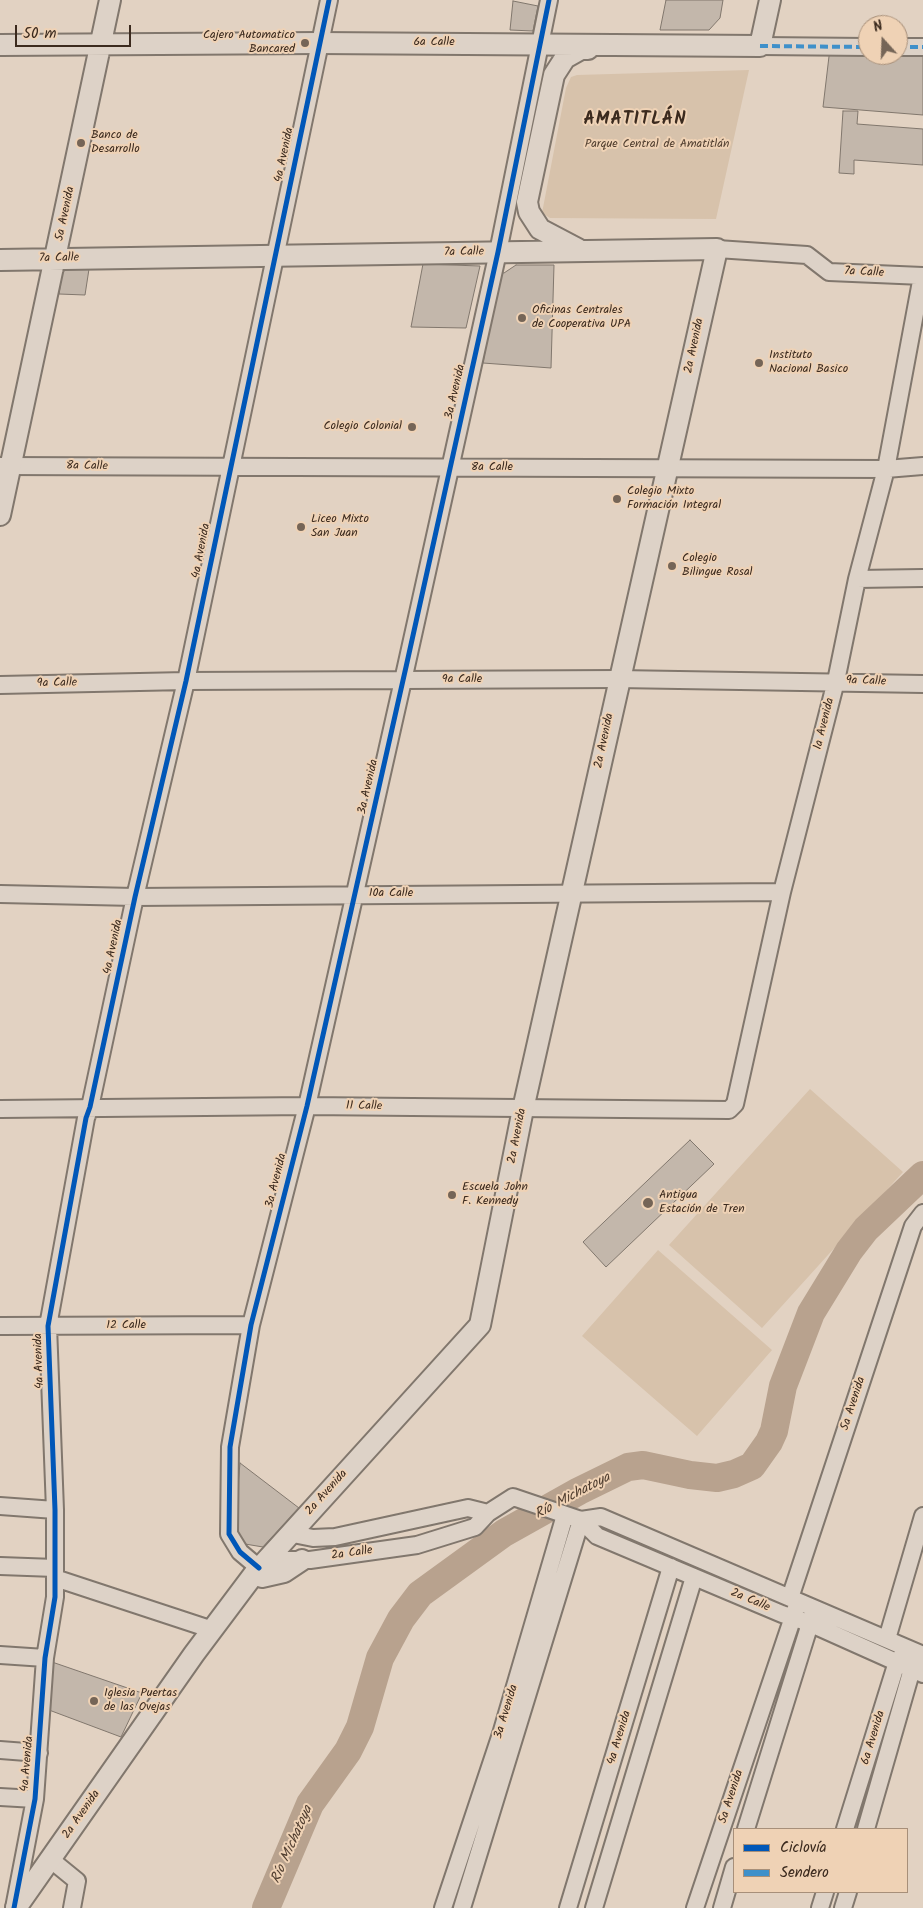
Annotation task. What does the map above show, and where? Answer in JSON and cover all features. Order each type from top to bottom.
[{"type":"main road","name":"5a Avenida","points":[[0,515],[5,466],[56,259],[110,0]]},
{"type":"main road","points":[[760,46],[770,0]]},
{"type":"main road","name":"6a Calle","points":[[0,45],[319,43],[760,46]]},
{"type":"main road","points":[[582,251],[540,229],[530,212],[528,202],[554,75],[559,66],[565,58],[581,49],[606,49],[616,45]]},
{"type":"main road","name":"7a Calle","points":[[0,260],[716,249]]},
{"type":"main road","name":"2a Avenida","points":[[15,1908],[260,1567],[480,1325],[523,1109],[618,678],[668,469],[716,249]]},
{"type":"main road","points":[[260,1567],[262,1577],[284,1572],[302,1560]]},
{"type":"street","name":"4a Avenida","points":[[15,1908],[35,1799],[46,1658],[55,1598],[55,1510],[48,1326],[86,1118],[90,1107],[135,897],[186,681],[329,0]]},
{"type":"street","name":"3a Avenida","points":[[260,1567],[240,1552],[229,1534],[230,1447],[251,1326],[307,1106],[355,894],[448,468],[498,252],[549,0]]},
{"type":"street","name":"6a Calle","points":[[760,46],[858,47]]},
{"type":"street","points":[[908,47],[923,47]]},
{"type":"street","name":"7a Calle","points":[[716,249],[807,255],[829,272],[923,276]]},
{"type":"street","name":"1a Avenida","points":[[729,1110],[735,1104],[782,892],[836,681],[858,579],[886,469],[923,276]]},
{"type":"street","name":"8a Calle","points":[[5,466],[668,469],[886,469],[923,466]]},
{"type":"street","points":[[858,579],[923,578]]},
{"type":"street","name":"9a Calle","points":[[0,685],[186,681],[618,678],[923,684]]},
{"type":"street","name":"10a Calle","points":[[0,894],[135,897],[782,892]]},
{"type":"street","name":"11 Calle","points":[[0,1109],[307,1106],[729,1110]]},
{"type":"street","name":"5a Avenida","points":[[695,1908],[791,1618],[794,1600],[913,1226],[923,1213]]},
{"type":"street","name":"12 Calle","points":[[0,1326],[251,1326]]},
{"type":"street","name":"2a Calle","points":[[302,1560],[417,1546],[475,1527],[488,1512],[513,1497],[581,1520],[597,1536],[791,1618],[813,1616],[887,1639],[917,1652]]},
{"type":"street","points":[[0,1506],[55,1510]]},
{"type":"street","name":"2a Calle","points":[[292,1531],[298,1535],[313,1538],[335,1537],[468,1508],[488,1512]]},
{"type":"street","name":"3a Avenida","points":[[462,1908],[508,1736],[561,1513]]},
{"type":"street","points":[[887,1639],[923,1516]]},
{"type":"street","name":"2a Calle","points":[[581,1520],[601,1517],[794,1600],[813,1616],[911,1669]]},
{"type":"street","name":"3a Avenida","points":[[443,1908],[508,1736],[581,1520]]},
{"type":"street","points":[[361,1532],[365,1552]]},
{"type":"street","points":[[0,1566],[55,1573],[213,1630]]},
{"type":"street","name":"4a Avenida","points":[[568,1908],[672,1567]]},
{"type":"street","name":"4a Avenida","points":[[594,1908],[694,1577]]},
{"type":"street","name":"5a Avenida","points":[[746,1828],[813,1616]]},
{"type":"street","name":"6a Avenida","points":[[845,1828],[917,1652]]},
{"type":"street","points":[[0,1654],[46,1658]]},
{"type":"street","name":"6a Avenida","points":[[866,1828],[911,1669]]},
{"type":"street","points":[[0,1750],[39,1753]]},
{"type":"street","points":[[0,1797],[35,1799]]},
{"type":"street","points":[[50,1860],[77,1881],[72,1908]]},
{"type":"street","points":[[722,1908],[733,1870]]},
{"type":"street","points":[[820,1908],[825,1893]]},
{"type":"street","points":[[843,1908],[848,1893]]},
{"type":"green space","name":"Parque Central de Amatitlán","points":[[749,70],[716,219],[550,218],[542,213],[566,88],[571,77],[577,75]]},
{"type":"green space","points":[[810,1089],[903,1172],[762,1328],[669,1245]]},
{"type":"green space","points":[[658,1250],[772,1350],[697,1436],[582,1336]]},
{"type":"building","points":[[666,0],[723,0],[720,18],[709,30],[660,30]]},
{"type":"building","points":[[513,1],[538,6],[533,31],[510,30]]},
{"type":"building","points":[[830,48],[858,53],[858,65],[908,65],[908,54],[923,54],[923,115],[823,107]]},
{"type":"building","points":[[843,111],[858,111],[857,124],[923,129],[923,165],[854,160],[854,174],[839,173]]},
{"type":"building","points":[[423,264],[480,266],[466,328],[411,327]]},
{"type":"building","name":"Oficinas Centrales de Cooperativa UPA","points":[[516,265],[554,265],[551,368],[483,363],[499,272],[504,273]]},
{"type":"building","points":[[68,268],[89,269],[85,295],[59,294],[62,273]]},
{"type":"building","name":"Antigua Estación de Tren","points":[[690,1140],[714,1164],[606,1267],[583,1242]]},
{"type":"building","points":[[240,1463],[299,1508],[263,1547],[245,1544],[234,1528]]},
{"type":"building","name":"Iglesia Puertas de las Ovejas","points":[[52,1662],[142,1693],[121,1737],[49,1710]]},
{"type":"waterway","name":"Río Michatoya","points":[[266,1908],[310,1804],[348,1751],[360,1727],[380,1658],[401,1619],[420,1594],[504,1533],[579,1491],[628,1467],[643,1465],[690,1475],[717,1478],[734,1474],[752,1466],[769,1442],[774,1431],[783,1386],[811,1313],[849,1251],[866,1229],[923,1175]]},
{"type":"marked path","points":[[760,46],[858,47]]},
{"type":"marked path","points":[[908,47],[923,47]]},
{"type":"cycle path","points":[[14,1908],[35,1799],[45,1658],[55,1597],[55,1510],[48,1326],[86,1118],[90,1107],[135,897],[186,681],[329,0]]},
{"type":"cycle path","points":[[259,1568],[240,1552],[229,1534],[230,1447],[251,1325],[307,1106],[406,667],[498,252],[549,0]]},
{"type":"place","name":"Cajero Automatico Bancared","points":[[305,43]]},
{"type":"place","name":"Banco de Desarrollo","points":[[81,143]]},
{"type":"place","name":"Oficinas Centrales de Cooperativa UPA","points":[[522,318]]},
{"type":"place","name":"Instituto Nacional Basico","points":[[759,363]]},
{"type":"place","name":"Colegio Colonial","points":[[412,427]]},
{"type":"place","name":"Colegio Mixto Formación Integral","points":[[617,499]]},
{"type":"place","name":"Liceo Mixto San Juan","points":[[301,527]]},
{"type":"place","name":"Colegio Bilingue Rosal","points":[[672,566]]},
{"type":"place","name":"Escuela John F. Kennedy","points":[[452,1195]]},
{"type":"place","name":"Antigua Estación de Tren","points":[[648,1203]]},
{"type":"place","name":"Iglesia Puertas de las Ovejas","points":[[94,1701]]},
{"type":"district","name":"AMATITLÁN","points":[[635,121]]}]
